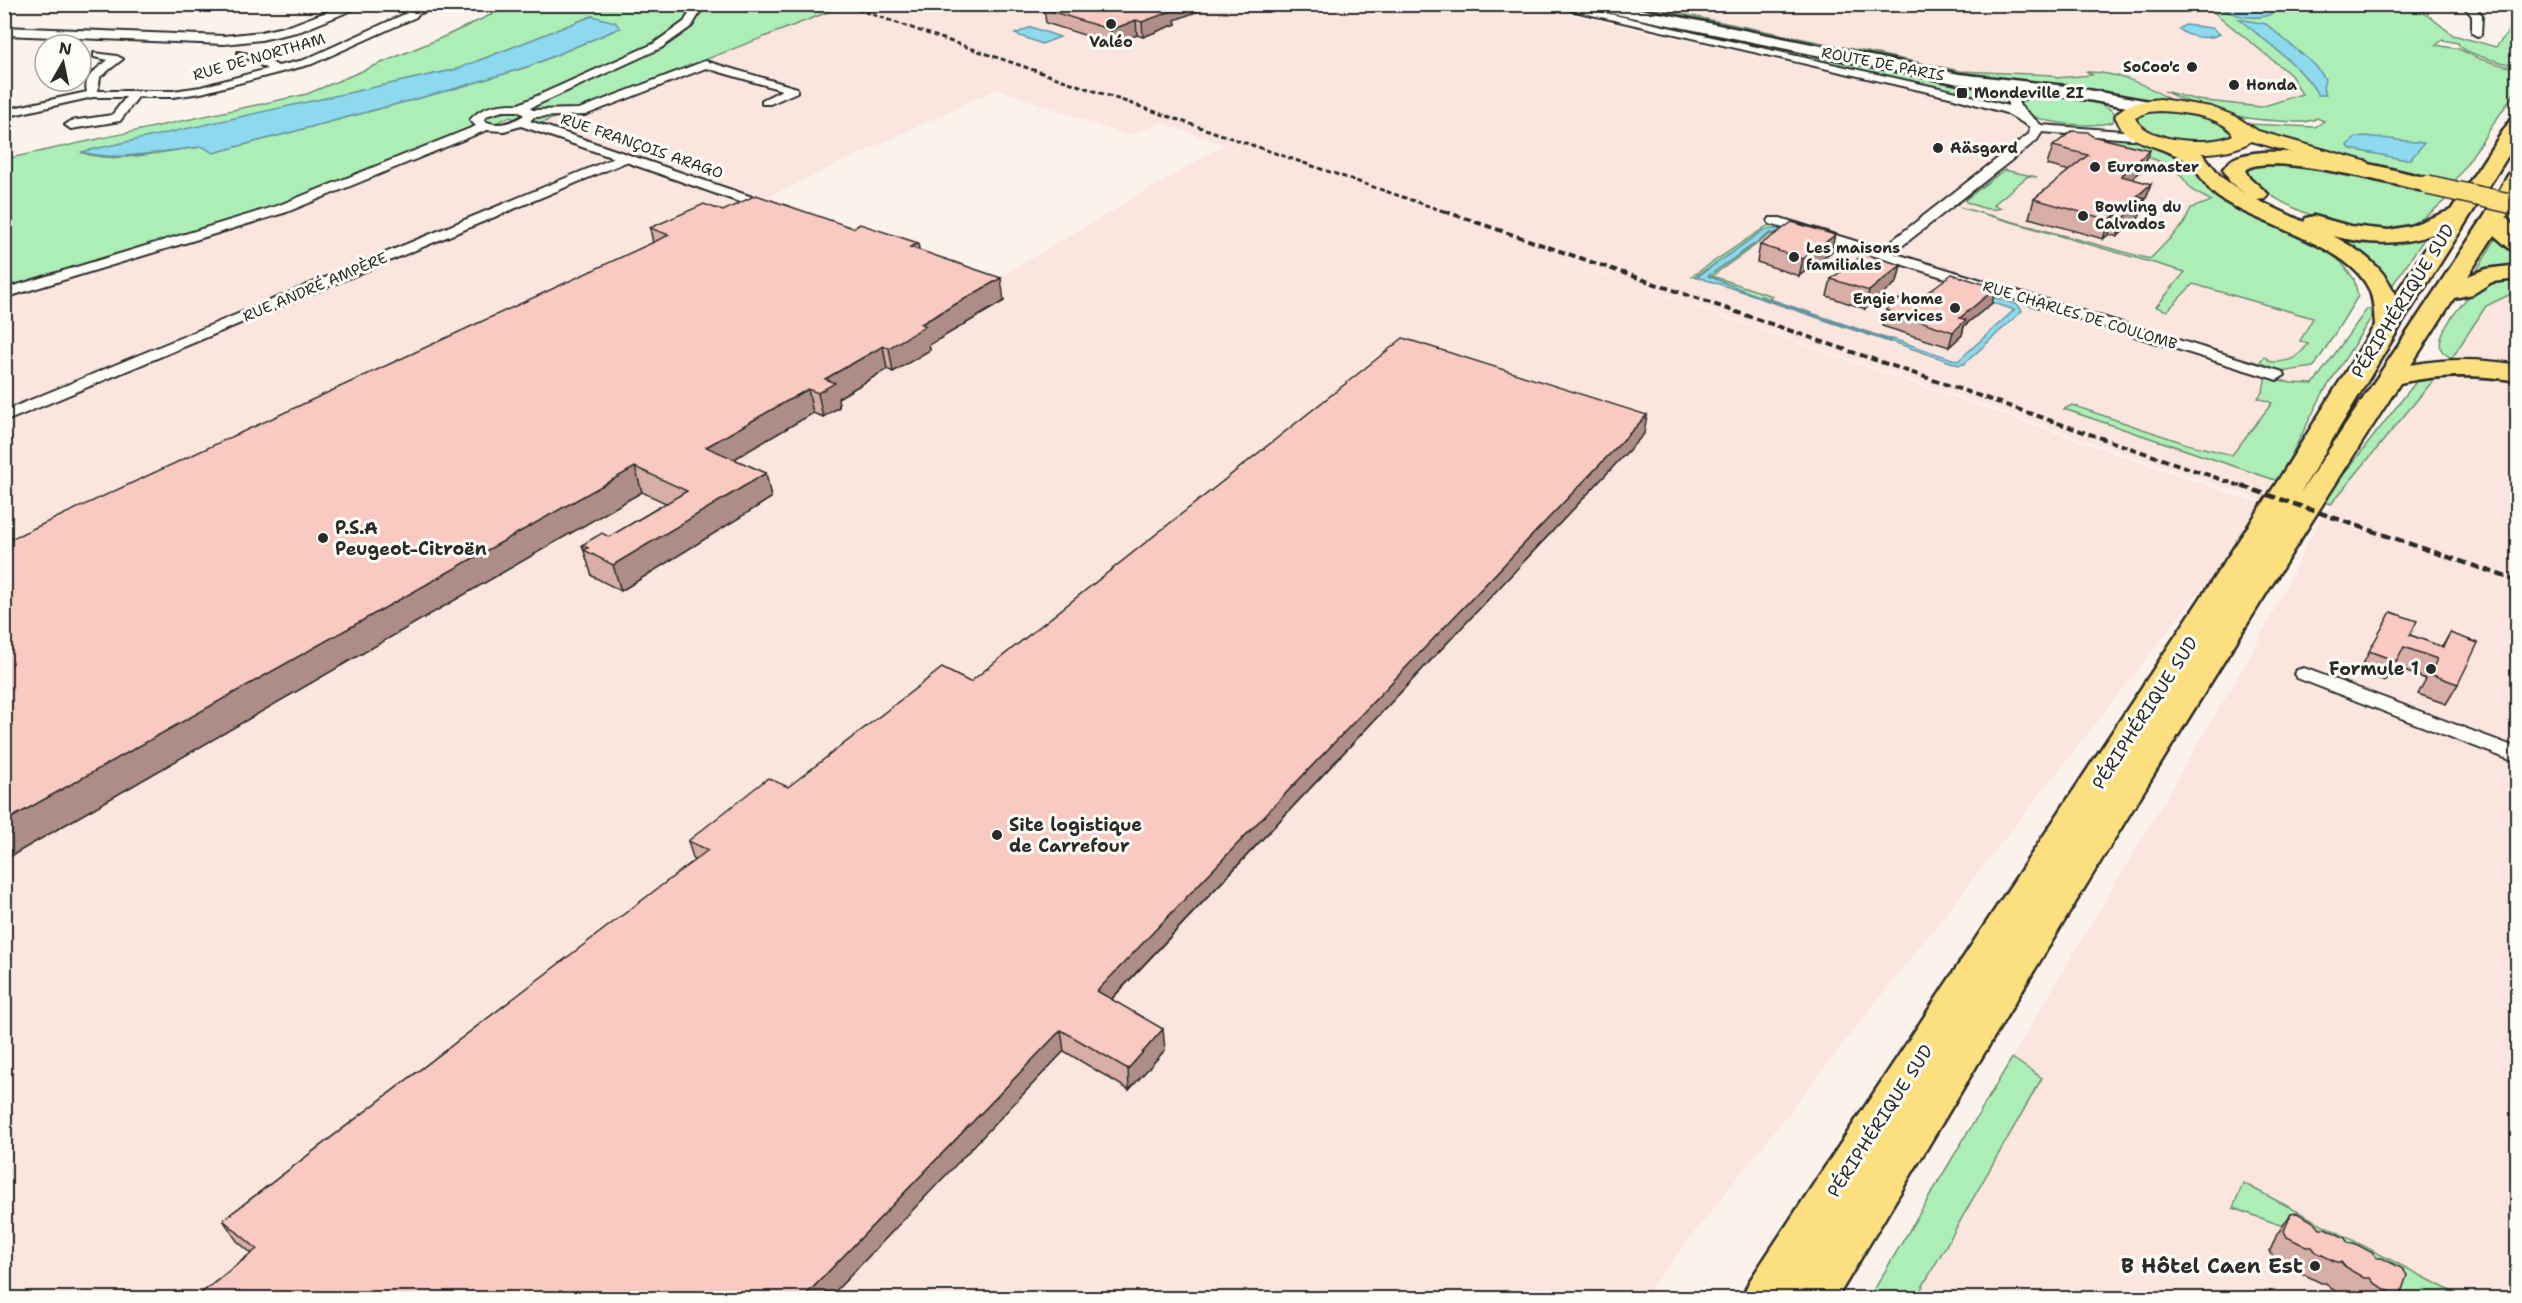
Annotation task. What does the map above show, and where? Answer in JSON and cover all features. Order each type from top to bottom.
[{"type":"highway","name":"PÉRIPHÉRIQUE SUD","points":[[1766,1299],[2289,487],[2388,325],[2517,123]]},
{"type":"highway","points":[[2152,138],[2196,158],[2222,191],[2336,248],[2361,264],[2379,283],[2384,295],[2388,325]]},
{"type":"highway","points":[[2229,142],[2214,156],[2222,172],[2242,189],[2319,224],[2365,235],[2408,234],[2457,215]]},
{"type":"highway","points":[[2257,194],[2239,180],[2235,173],[2235,169],[2241,162],[2256,159],[2306,162],[2429,183]]},
{"type":"highway","name":"PÉRIPHÉRIQUE SUD","points":[[1811,1299],[2122,797],[2348,439],[2495,217],[2517,177]]},
{"type":"highway","points":[[2495,217],[2505,234],[2517,244]]},
{"type":"highway","points":[[2446,292],[2464,289],[2486,276],[2517,272]]},
{"type":"highway","points":[[2390,377],[2436,367],[2456,366],[2517,373]]},
{"type":"main road","name":"ROUTE DE PARIS","points":[[1591,4],[1959,79],[2105,97],[2149,106]]},
{"type":"main road","name":"ROUTE DE PARIS","points":[[1611,4],[1725,32]]},
{"type":"main road","name":"ROUTE DE PARIS","points":[[2042,90],[2103,102],[2119,110],[2125,119]]},
{"type":"main road","points":[[2229,142],[2229,120],[2209,112],[2169,106],[2149,106],[2130,111],[2125,119],[2132,128],[2152,138],[2193,147],[2229,142],[2517,203]]},
{"type":"street","points":[[4,31],[224,40],[261,36],[296,28],[361,4]]},
{"type":"street","points":[[388,4],[414,12]]},
{"type":"street","name":"RUE DE NORTHAM","points":[[4,114],[93,94],[134,95],[201,90],[327,55],[414,12],[442,4]]},
{"type":"street","points":[[700,4],[688,24],[657,46],[524,115],[504,127],[477,123],[476,120],[481,115],[500,108],[524,115],[581,112],[705,64],[793,90],[765,102]]},
{"type":"street","points":[[1549,4],[1939,91],[2060,131],[2110,131],[2152,138]]},
{"type":"street","points":[[2467,4],[2478,15],[2477,33]]},
{"type":"street","points":[[242,54],[256,58],[276,70]]},
{"type":"street","points":[[93,94],[91,88],[95,76],[117,59],[98,55]]},
{"type":"street","points":[[1883,254],[2033,137],[2031,122],[2013,104],[2012,100],[2015,97],[2035,93],[2063,95]]},
{"type":"street","points":[[71,125],[116,118],[134,95]]},
{"type":"street","name":"RUE FRANÇOIS ARAGO","points":[[524,115],[625,158],[753,202]]},
{"type":"street","points":[[2031,122],[2098,128],[2125,119]]},
{"type":"street","points":[[9,292],[282,209],[486,126]]},
{"type":"street","name":"RUE ANDRÉ AMPÈRE","points":[[4,417],[625,158]]},
{"type":"street","name":"RUE CHARLES DE COULOMB","points":[[1775,221],[2277,375]]},
{"type":"street","points":[[2304,674],[2517,756]]},
{"type":"shaded area","points":[[823,4],[1527,5],[1944,97],[2155,153],[2327,257],[2311,361],[2315,385],[2271,479],[2272,504],[1500,239],[2267,506],[1643,1298],[5,1298],[4,294],[282,209],[510,117],[836,10]],"holes":[[[997,89],[1128,136],[1162,123],[1224,145],[996,279],[768,197]]]},
{"type":"shaded area","points":[[1643,5],[2205,5],[2292,75],[2302,95],[2261,107],[2198,104],[1973,76]]},
{"type":"shaded area","points":[[2517,291],[2517,1298],[1869,1298],[2253,651],[2317,524],[2452,358],[2486,306]]},
{"type":"green space","points":[[823,4],[836,9],[534,126],[510,117],[282,209],[5,292],[5,159],[307,94],[441,38],[512,5]],"holes":[[[592,16],[620,28],[530,66],[457,88],[213,153],[204,147],[128,157],[83,153],[457,69]]]},
{"type":"green space","points":[[1622,5],[1638,5],[1960,71],[2052,75],[2056,78],[2092,75],[2087,72],[2110,74],[2143,85],[2173,102],[2147,101],[1942,71],[1699,23]]},
{"type":"green space","points":[[2205,5],[2415,5],[2453,35],[2496,47],[2513,26],[2517,13],[2517,66],[2467,51],[2458,43],[2443,40],[2436,45],[2459,49],[2480,59],[2517,69],[2517,89],[2455,181],[2325,154],[2274,137],[2249,127],[2247,124],[2315,127],[2324,121],[2317,118],[2295,122],[2236,116],[2192,104],[2164,91],[2197,100],[2261,107],[2302,94],[2291,75]]},
{"type":"green space","points":[[1583,10],[1633,15],[1893,71],[2029,93],[2017,93],[2008,97],[2003,103],[2012,109],[1960,92]]},
{"type":"green space","points":[[2039,95],[2079,98],[2098,103],[2115,113],[2113,122],[2092,125],[2065,124],[2039,118],[2021,108],[2021,102],[2025,99]]},
{"type":"green space","points":[[2161,109],[2211,117],[2228,127],[2233,134],[2221,141],[2190,143],[2160,138],[2137,127],[2134,115]]},
{"type":"green space","points":[[2058,134],[2123,135],[2183,153],[2229,198],[2325,249],[2342,263],[2354,279],[2358,296],[2316,364],[2313,367],[2280,372],[2268,369],[2269,366],[2259,363],[2264,356],[2271,362],[2278,362],[2292,359],[2300,353],[2308,344],[2300,341],[2313,318],[2193,284],[2167,311],[2156,307],[2185,272],[1959,207],[2150,259],[2184,224],[2191,208],[2212,201],[2193,191],[2178,172],[2163,163],[2139,153]]},
{"type":"green space","points":[[2282,160],[2451,194],[2429,214],[2402,228],[2362,229],[2315,217],[2292,207],[2272,196],[2242,170],[2247,165]]},
{"type":"green space","points":[[2004,170],[2037,177],[2028,176],[1993,205],[2001,208],[1988,209],[1966,202],[1965,200]]},
{"type":"green space","points":[[2219,174],[2238,189],[2314,227],[2424,239],[2389,290],[2383,283],[2227,190]]},
{"type":"green space","points":[[1770,224],[1837,247],[1831,252],[1771,234],[1712,276],[1772,296],[1766,300],[1708,276],[1770,233],[1778,233],[1775,229],[1697,277],[1692,276]]},
{"type":"green space","points":[[2496,238],[2517,249],[2517,268],[2476,272]]},
{"type":"green space","points":[[2517,276],[2517,291],[2486,306],[2452,358],[2444,354],[2441,349],[2443,332],[2472,293],[2489,280]]},
{"type":"green space","points":[[2367,309],[2371,310],[2371,318],[2323,393],[2278,481],[2064,409],[2072,405],[2187,444],[2232,455],[2272,403],[2258,398],[2263,391],[2266,376],[2291,383],[2313,384]]},
{"type":"green space","points":[[2441,371],[2331,504],[2323,501],[2419,378]]},
{"type":"green space","points":[[2012,1058],[2042,1078],[1916,1298],[1869,1298]]},
{"type":"green space","points":[[2243,1183],[2464,1298],[2402,1298],[2398,1288],[2283,1226],[2233,1208]]},
{"type":"water","points":[[2217,5],[2265,5],[2271,10],[2271,14],[2257,17],[2242,16]]},
{"type":"water","points":[[592,16],[615,22],[620,28],[530,66],[457,88],[213,153],[204,147],[128,156],[81,152],[457,69]]},
{"type":"water","points":[[2239,19],[2266,24],[2316,66],[2325,79],[2323,88],[2326,95],[2318,95],[2293,64]]},
{"type":"water","points":[[2185,25],[2212,28],[2220,34],[2210,37],[2193,36],[2179,29]]},
{"type":"water","points":[[1031,27],[1060,37],[1042,44],[1015,34]]},
{"type":"water","points":[[2357,137],[2424,143],[2411,159],[2351,149],[2347,145]]},
{"type":"water","points":[[1764,230],[1783,230],[1770,233],[1708,276],[1763,298],[1697,277]]},
{"type":"water","points":[[1961,287],[2018,305],[2022,311],[1964,364],[1959,365],[1890,341],[1889,339],[1893,339],[1958,361],[2014,310],[1957,290]]},
{"type":"building","points":[[1058,4],[1180,4],[1169,8],[1175,10],[1142,22],[1136,20],[1111,30],[1044,9]]},
{"type":"building","points":[[2072,131],[2088,132],[2092,136],[2150,150],[2121,176],[2151,184],[2137,196],[2146,198],[2124,218],[2115,215],[2109,220],[2034,199],[2088,155],[2053,146]]},
{"type":"building","name":"P.S.A Peugeot-Citroën","points":[[756,195],[853,228],[860,224],[918,243],[910,247],[1001,278],[921,324],[926,326],[889,348],[883,346],[825,379],[835,383],[818,393],[808,389],[706,447],[766,473],[613,565],[584,550],[588,548],[582,545],[602,533],[609,537],[687,491],[635,467],[4,822],[4,542],[669,235],[650,228],[704,204],[723,211]]},
{"type":"building","points":[[1792,222],[1835,235],[1803,259],[1760,245]]},
{"type":"building","points":[[1864,254],[1901,265],[1869,291],[1831,279]]},
{"type":"building","points":[[1952,274],[1996,288],[1960,318],[1966,320],[1953,332],[1886,310],[1899,299],[1913,303]]},
{"type":"building","name":"Site logistique de Carrefour","points":[[1403,338],[1647,415],[1097,991],[1163,1029],[1128,1069],[1061,1030],[802,1299],[194,1299],[257,1249],[223,1220],[708,850],[688,841],[768,778],[788,787],[942,668],[970,682]]},
{"type":"building","points":[[2391,612],[2417,621],[2410,635],[2443,647],[2450,633],[2478,643],[2458,684],[2430,674],[2437,659],[2404,647],[2396,661],[2369,651]]},
{"type":"building","points":[[2297,1213],[2316,1223],[2320,1228],[2325,1228],[2345,1238],[2348,1243],[2354,1243],[2373,1253],[2377,1258],[2382,1258],[2403,1269],[2407,1275],[2401,1293],[2394,1294],[2374,1283],[2370,1278],[2364,1278],[2345,1267],[2341,1262],[2336,1262],[2316,1252],[2312,1247],[2307,1247],[2287,1237],[2284,1231],[2291,1214]]},
{"type":"waterway","points":[[1760,297],[1890,341]]},
{"type":"railway","points":[[842,4],[1449,213]]},
{"type":"railway","points":[[1444,211],[2246,488]]},
{"type":"railway","points":[[2242,486],[2518,581]]},
{"type":"place","name":"Valéo","points":[[1111,24]]},
{"type":"place","name":"SoCoo'c","points":[[2192,67]]},
{"type":"place","name":"Honda","points":[[2234,85]]},
{"type":"place","name":"Mondeville ZI","points":[[1962,93]]},
{"type":"place","name":"Aäsgard","points":[[1938,148]]},
{"type":"place","name":"Euromaster","points":[[2095,167]]},
{"type":"place","name":"Bowling du Calvados","points":[[2083,216]]},
{"type":"place","name":"Les maisons familiales","points":[[1794,257]]},
{"type":"place","name":"Engie home services","points":[[1955,308]]},
{"type":"place","name":"P.S.A Peugeot-Citroën","points":[[323,538]]},
{"type":"place","name":"Formule 1","points":[[2431,669]]},
{"type":"place","name":"Site logistique de Carrefour","points":[[997,835]]},
{"type":"place","name":"B Hôtel Caen Est","points":[[2315,1266]]}]
